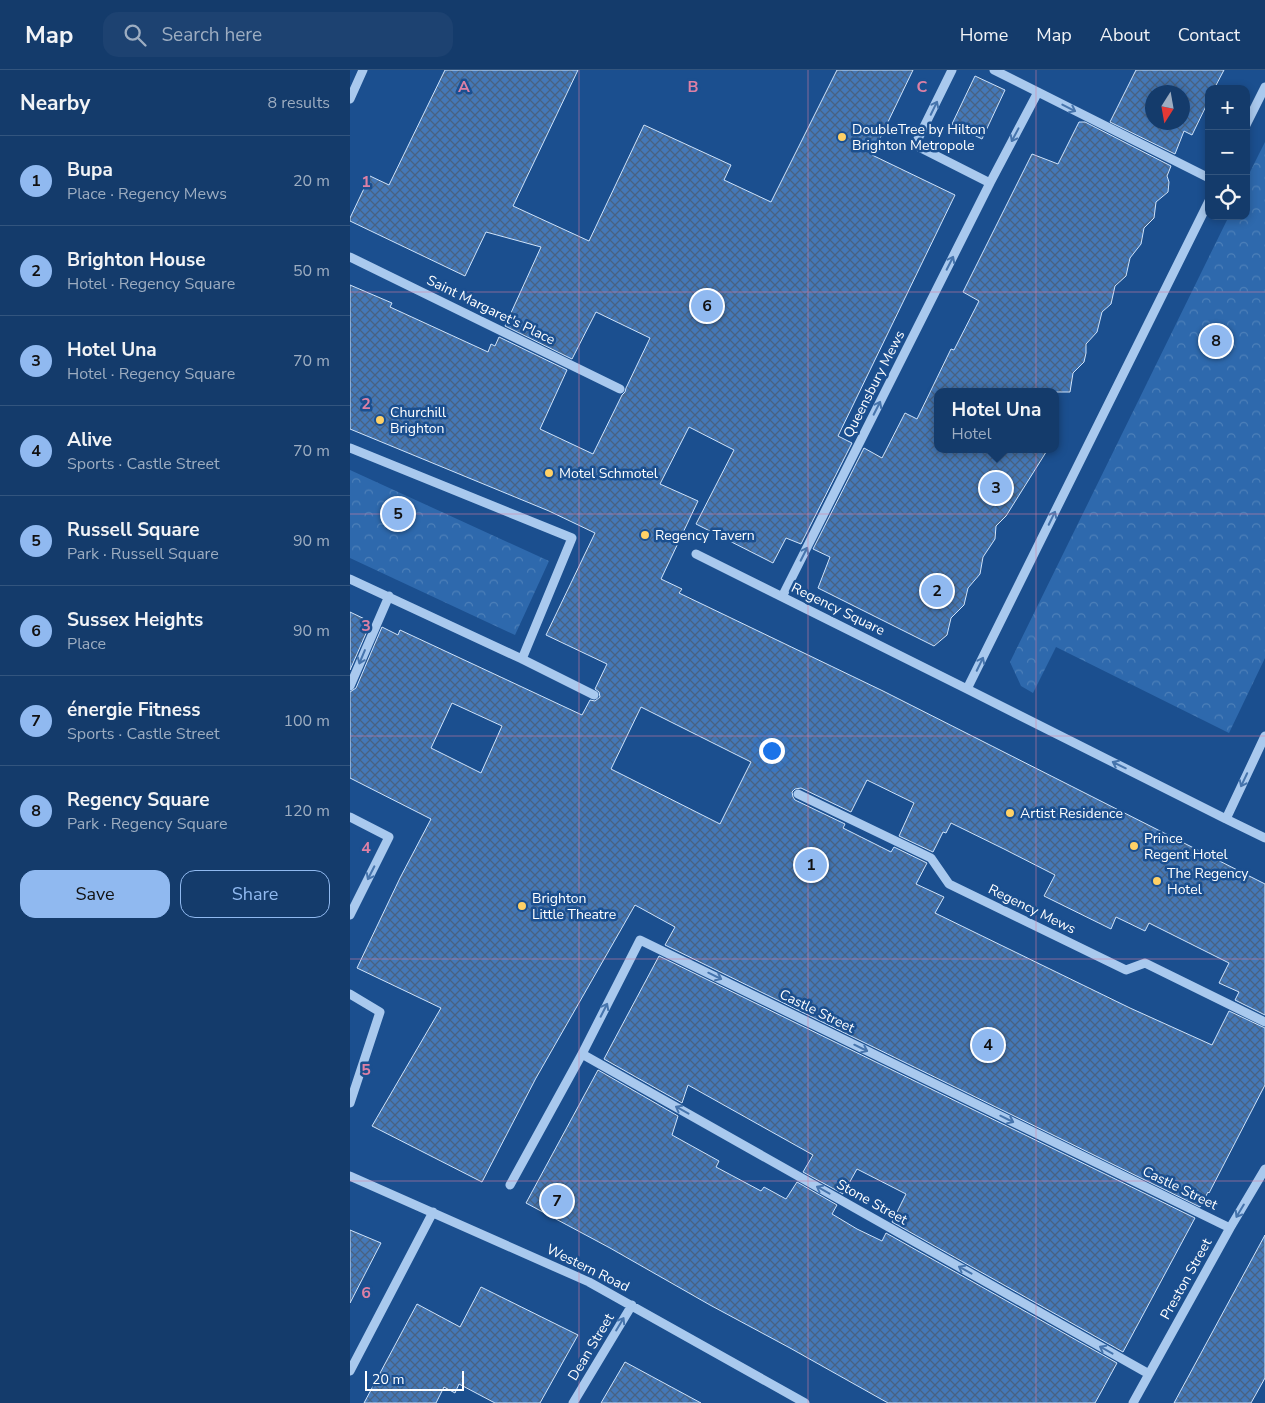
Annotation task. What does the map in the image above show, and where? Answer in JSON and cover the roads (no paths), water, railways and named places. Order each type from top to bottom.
[{"type":"street","points":[[350,99],[353,82],[363,70]]},
{"type":"street","points":[[952,70],[915,145],[990,183]]},
{"type":"street","points":[[994,70],[1205,176]]},
{"type":"street","points":[[1250,117],[1265,87]]},
{"type":"street","name":"Queensbury Mews","points":[[782,597],[990,183],[1038,92]]},
{"type":"street","points":[[967,689],[1205,209]]},
{"type":"street","name":"Saint Margaret's Place","points":[[350,257],[620,389]]},
{"type":"street","points":[[350,448],[572,538],[522,659]]},
{"type":"street","name":"Regency Square","points":[[696,554],[1265,838]]},
{"type":"street","points":[[350,579],[522,659],[594,695]]},
{"type":"street","points":[[350,686],[389,596]]},
{"type":"street","points":[[1226,819],[1265,736]]},
{"type":"street","name":"Regency Mews","points":[[798,794],[931,858],[949,884],[1126,970],[1146,963],[1265,1022]]},
{"type":"street","points":[[350,818],[389,837],[350,915]]},
{"type":"street","name":"Castle Street","points":[[510,1185],[582,1054],[640,940],[1230,1228]]},
{"type":"street","points":[[350,994],[380,1012],[350,1103]]},
{"type":"street","name":"Stone Street","points":[[582,1054],[1149,1374]]},
{"type":"street","name":"Preston Street","points":[[1133,1403],[1265,1169]]},
{"type":"street","name":"Western Road","points":[[350,1176],[589,1282],[805,1403]]},
{"type":"street","points":[[350,1371],[433,1212]]},
{"type":"street","name":"Dean Street","points":[[573,1403],[632,1305]]},
{"type":"place","name":"DoubleTree by Hilton Brighton Metropole","points":[[842,137]]},
{"type":"place","name":"Sussex Heights","points":[[707,306]]},
{"type":"place","name":"Regency Square","points":[[1216,341]]},
{"type":"place","name":"Churchill Brighton","points":[[380,420]]},
{"type":"place","name":"Motel Schmotel","points":[[549,473]]},
{"type":"place","name":"Hotel Una","points":[[996,488]]},
{"type":"place","name":"Russell Square","points":[[398,514]]},
{"type":"place","name":"Regency Tavern","points":[[645,535]]},
{"type":"place","name":"Brighton House","points":[[937,591]]},
{"type":"place","name":"Artist Residence","points":[[1010,813]]},
{"type":"place","name":"Prince Regent Hotel","points":[[1134,846]]},
{"type":"place","name":"Bupa","points":[[811,865]]},
{"type":"place","name":"The Regency Hotel","points":[[1157,881]]},
{"type":"place","name":"Brighton Little Theatre","points":[[522,906]]},
{"type":"place","name":"Alive","points":[[988,1045]]},
{"type":"place","name":"énergie Fitness","points":[[557,1201]]}]
